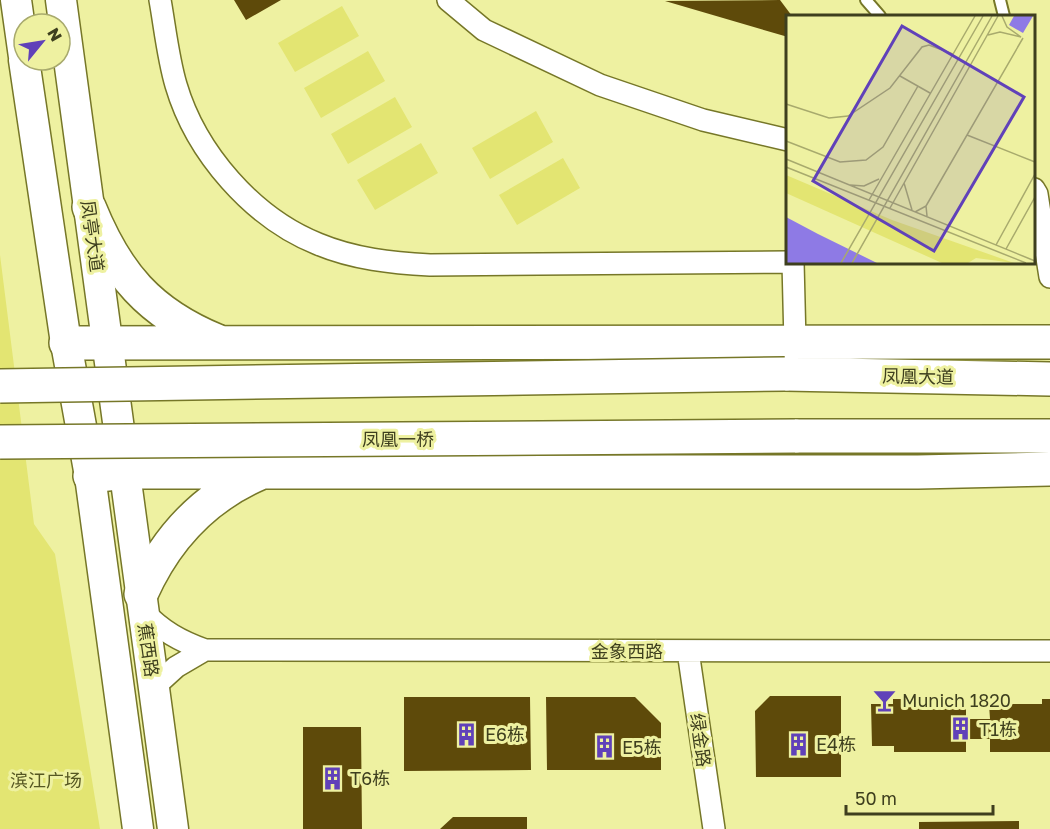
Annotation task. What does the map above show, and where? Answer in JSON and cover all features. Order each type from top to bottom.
[{"type":"main road","points":[[89,207],[104,244],[126,277],[154,306],[187,328],[224,344]]},
{"type":"main road","points":[[66,343],[1050,342]]},
{"type":"main road","name":"凤凰大道","points":[[0,386],[785,374],[1050,379]]},
{"type":"main road","name":"凤凰一桥","points":[[0,442],[1050,436]]},
{"type":"main road","points":[[90,476],[125,472],[895,472],[1050,469]]},
{"type":"main road","points":[[143,603],[161,555],[189,520],[224,492],[264,472]]},
{"type":"street","name":"凤亭大道","points":[[61,0],[125,472]]},
{"type":"street","points":[[160,0],[176,85],[184,106],[207,149],[224,173],[252,202],[299,235],[319,245],[380,262],[430,265],[786,262]]},
{"type":"street","points":[[448,0],[484,30],[600,85],[703,120],[786,140]]},
{"type":"street","points":[[26,72],[66,343],[90,476]]},
{"type":"street","points":[[1035,186],[1050,276]]},
{"type":"street","points":[[793,264],[795,343]]},
{"type":"street","name":"蕉西路","points":[[125,472],[173,829]]},
{"type":"street","name":"蕉西路","points":[[90,476],[138,829]]},
{"type":"street","points":[[143,603],[156,625],[179,641],[205,650]]},
{"type":"street","points":[[154,687],[176,667],[205,650]]},
{"type":"street","name":"金象西路","points":[[205,650],[1050,651]]},
{"type":"street","name":"绿金路","points":[[688,651],[714,829]]},
{"type":"lane","points":[[866,0],[879,15]]},
{"type":"lane","points":[[1000,0],[1004,15]]},
{"type":"green space","points":[[342,6],[359,36],[295,72],[278,43]]},
{"type":"green space","points":[[368,51],[385,81],[321,118],[304,88]]},
{"type":"green space","points":[[395,97],[412,127],[348,164],[331,134]]},
{"type":"green space","points":[[536,111],[553,142],[490,179],[472,148]]},
{"type":"green space","points":[[421,143],[438,173],[375,210],[357,180]]},
{"type":"green space","points":[[563,158],[580,188],[517,225],[499,195]]},
{"type":"green space","name":"滨江广场","points":[[0,255],[34,524],[55,554],[100,829],[0,829]]},
{"type":"building","points":[[234,0],[281,0],[246,20]]},
{"type":"building","points":[[780,0],[791,15],[786,15],[786,36],[665,1]]},
{"type":"building","name":"E4栋","points":[[770,696],[841,696],[841,777],[756,777],[755,711]]},
{"type":"building","name":"E6栋","points":[[404,697],[530,697],[531,770],[404,771]]},
{"type":"building","name":"E5栋","points":[[546,697],[635,697],[661,723],[661,770],[547,770]]},
{"type":"building","name":"T1栋","points":[[893,699],[920,699],[920,704],[966,704],[966,719],[990,719],[989,704],[1042,704],[1042,699],[1050,699],[1050,752],[990,752],[990,739],[966,739],[966,752],[894,752],[894,746],[872,746],[871,704],[893,704]]},
{"type":"building","name":"T6栋","points":[[303,727],[361,727],[362,829],[303,829]]},
{"type":"building","points":[[453,817],[527,817],[527,829],[440,829]]},
{"type":"building","points":[[1019,821],[1019,829],[919,829],[919,822]]},
{"type":"place","name":"Munich 1820","points":[[884,700]]},
{"type":"place","name":"T1栋","points":[[961,729]]},
{"type":"place","name":"E6栋","points":[[467,734]]},
{"type":"place","name":"E4栋","points":[[798,744]]},
{"type":"place","name":"E5栋","points":[[604,747]]},
{"type":"place","name":"T6栋","points":[[332,778]]}]
